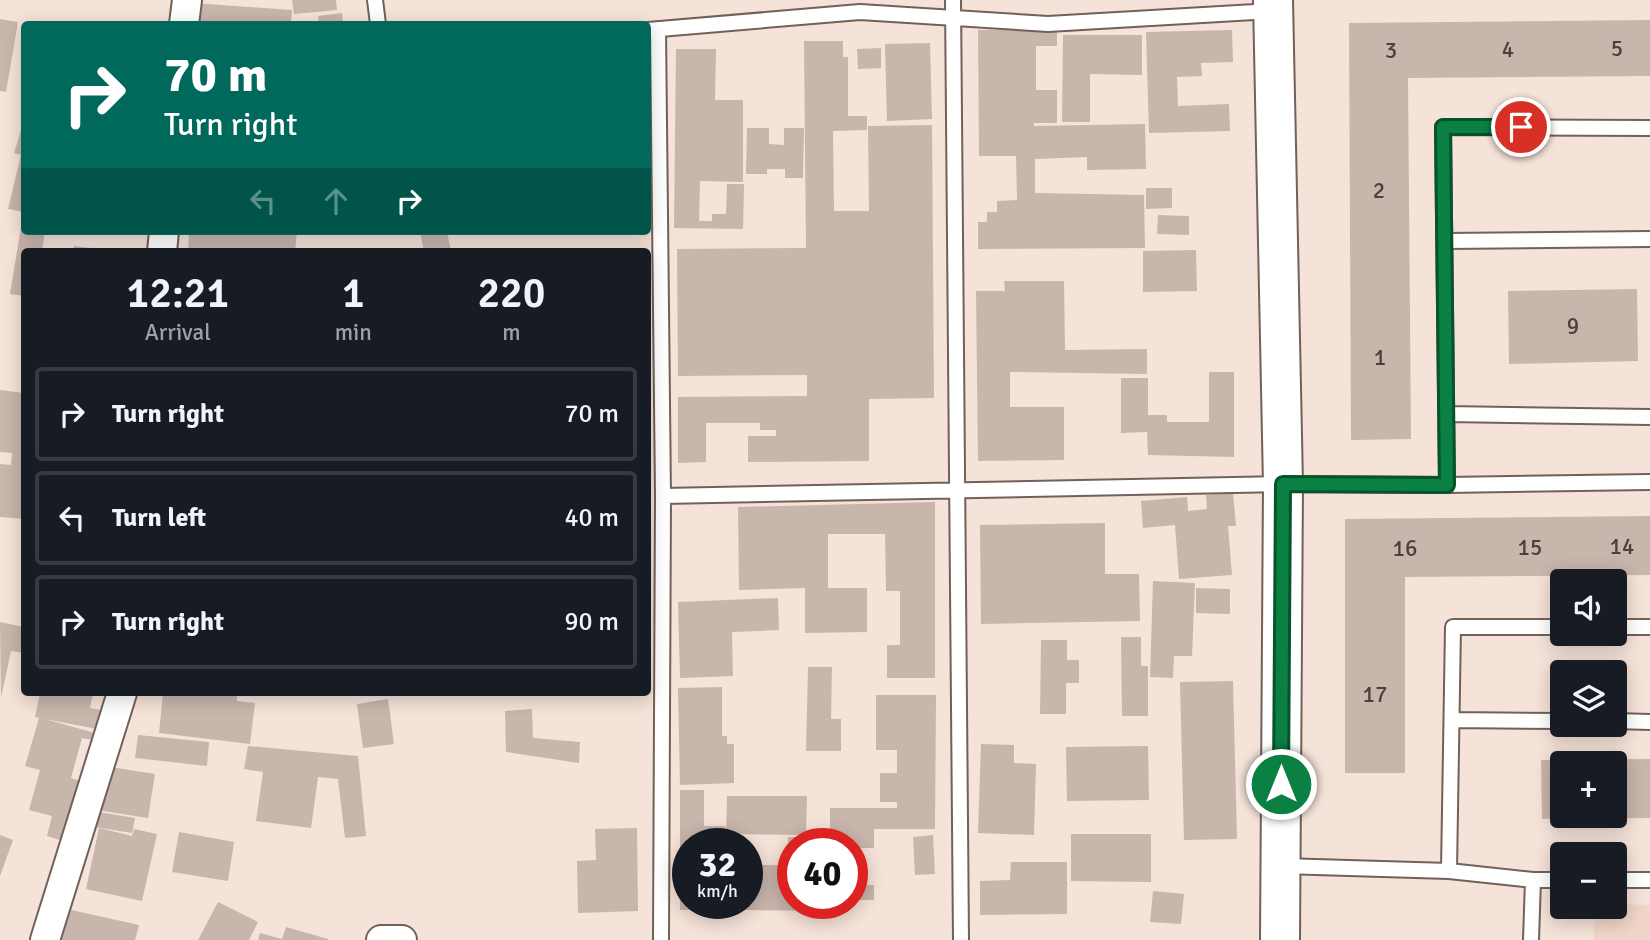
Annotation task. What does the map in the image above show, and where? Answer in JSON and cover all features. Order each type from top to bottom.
[{"type":"street","points":[[184,21],[187,0]]},
{"type":"street","points":[[1274,5],[1283,484],[1280,940]]},
{"type":"street","points":[[45,940],[121,696]]},
{"type":"street","points":[[381,940],[402,940]]},
{"type":"lane","points":[[375,0],[378,21]]},
{"type":"lane","points":[[953,0],[961,940]]},
{"type":"lane","points":[[661,940],[663,496],[653,29],[860,12],[1048,24],[1274,5]]},
{"type":"lane","points":[[1447,485],[1443,127],[1650,128]]},
{"type":"lane","points":[[1445,242],[1650,239]]},
{"type":"lane","points":[[1447,414],[1650,417]]},
{"type":"lane","points":[[663,496],[1283,484],[1650,482]]},
{"type":"lane","points":[[1449,871],[1453,627],[1550,627]]},
{"type":"lane","points":[[1627,627],[1650,627]]},
{"type":"lane","points":[[1451,720],[1550,721]]},
{"type":"lane","points":[[1627,721],[1650,722]]},
{"type":"lane","points":[[1281,866],[1449,871],[1550,880]]},
{"type":"lane","points":[[1531,940],[1533,880]]},
{"type":"lane","points":[[1627,880],[1650,880]]},
{"type":"shaded area","points":[[1627,904],[1650,905],[1650,940],[1594,940],[1595,919],[1627,919]]},
{"type":"building","points":[[292,0],[336,0],[337,10],[294,14]]},
{"type":"building","points":[[193,3],[292,10],[291,21],[191,21]]},
{"type":"building","points":[[342,13],[343,21],[319,21],[318,16]]},
{"type":"building","points":[[0,19],[18,22],[6,92],[0,91]]},
{"type":"building","points":[[1650,20],[1650,76],[1408,78],[1411,439],[1351,440],[1349,23]]},
{"type":"building","points":[[1057,29],[1057,46],[1036,46],[1036,90],[1057,90],[1057,123],[1034,123],[1034,126],[1145,124],[1146,169],[1087,170],[1087,157],[1035,159],[1035,193],[1144,195],[1145,248],[978,249],[978,222],[987,222],[987,212],[997,212],[997,201],[1017,200],[1016,156],[979,156],[978,30]]},
{"type":"building","points":[[1232,30],[1233,62],[1201,63],[1202,76],[1177,77],[1178,106],[1229,104],[1230,131],[1149,133],[1146,32]]},
{"type":"building","points":[[1063,35],[1142,35],[1142,75],[1090,74],[1090,122],[1062,122]]},
{"type":"building","points":[[804,41],[843,41],[843,57],[848,57],[848,116],[867,116],[867,130],[833,131],[834,211],[869,211],[868,126],[932,125],[934,398],[869,399],[869,461],[748,462],[748,436],[776,436],[776,430],[760,430],[760,423],[706,423],[706,462],[678,463],[678,397],[807,396],[807,375],[678,376],[677,249],[806,248]]},
{"type":"building","points":[[930,43],[932,119],[887,121],[885,44]]},
{"type":"building","points":[[881,48],[881,68],[858,69],[857,49]]},
{"type":"building","points":[[676,49],[716,49],[715,100],[743,100],[743,182],[700,181],[699,221],[712,221],[712,214],[726,214],[727,184],[744,184],[743,229],[674,228]]},
{"type":"building","points":[[747,128],[769,128],[769,144],[784,145],[784,128],[804,128],[803,178],[785,178],[785,169],[767,169],[767,174],[746,174]]},
{"type":"building","points":[[21,130],[21,155],[14,153]]},
{"type":"building","points":[[21,155],[21,211],[8,209]]},
{"type":"building","points":[[1146,188],[1172,188],[1172,208],[1146,209]]},
{"type":"building","points":[[1158,215],[1189,216],[1189,235],[1157,234]]},
{"type":"building","points":[[21,227],[21,235],[44,235],[43,248],[21,248],[21,296],[10,294]]},
{"type":"building","points":[[189,235],[297,235],[295,248],[188,248]]},
{"type":"building","points":[[421,235],[448,235],[450,248],[423,248]]},
{"type":"building","points":[[1196,250],[1197,291],[1143,292],[1143,251]]},
{"type":"building","points":[[1004,281],[1064,281],[1065,350],[1147,349],[1147,374],[1010,372],[1010,407],[1064,407],[1064,460],[978,461],[976,291],[1005,291]]},
{"type":"building","points":[[1637,289],[1638,361],[1509,364],[1508,291]]},
{"type":"building","points":[[1209,372],[1234,372],[1234,457],[1148,455],[1147,432],[1121,433],[1121,378],[1148,378],[1148,415],[1167,415],[1167,422],[1209,422]]},
{"type":"building","points":[[0,390],[21,393],[21,519],[0,517],[0,464],[11,465],[12,453],[0,452]]},
{"type":"building","points":[[1233,492],[1236,526],[1228,526],[1232,575],[1179,579],[1175,525],[1143,528],[1141,501],[1187,497],[1188,511],[1207,509],[1206,495]]},
{"type":"building","points":[[935,502],[935,678],[887,678],[887,645],[900,645],[900,591],[886,591],[885,534],[828,534],[828,588],[867,588],[867,632],[805,633],[805,588],[739,590],[738,507]]},
{"type":"building","points":[[1650,516],[1650,575],[1627,575],[1627,569],[1550,569],[1550,576],[1405,577],[1405,773],[1345,773],[1345,519]]},
{"type":"building","points":[[1105,523],[1105,574],[1139,574],[1140,621],[981,624],[980,525]]},
{"type":"building","points":[[1153,581],[1195,583],[1192,656],[1174,656],[1173,678],[1150,677]]},
{"type":"building","points":[[1196,588],[1230,589],[1230,614],[1196,613]]},
{"type":"building","points":[[778,598],[779,630],[732,632],[733,676],[680,678],[678,602]]},
{"type":"building","points":[[0,622],[21,626],[21,653],[11,651],[1,698]]},
{"type":"building","points":[[1121,637],[1141,637],[1141,666],[1148,666],[1148,716],[1122,716]]},
{"type":"building","points":[[1041,640],[1067,640],[1067,660],[1079,660],[1079,683],[1066,683],[1066,714],[1040,714]]},
{"type":"building","points":[[808,667],[832,667],[831,719],[841,719],[841,751],[806,751]]},
{"type":"building","points":[[1233,681],[1237,839],[1184,840],[1180,682]]},
{"type":"building","points":[[722,687],[722,736],[727,736],[727,744],[734,744],[734,783],[680,785],[678,688]]},
{"type":"building","points":[[876,695],[936,695],[935,829],[874,829],[874,848],[868,848],[868,828],[830,828],[830,808],[897,808],[897,802],[880,802],[880,773],[897,773],[897,750],[876,750]]},
{"type":"building","points":[[39,696],[92,696],[90,708],[101,710],[97,729],[45,719],[95,733],[93,740],[82,738],[71,778],[80,781],[63,841],[47,836],[52,816],[29,810],[40,770],[25,766],[39,718],[35,717]]},
{"type":"building","points":[[163,696],[237,696],[237,701],[255,703],[250,744],[159,733]]},
{"type":"building","points":[[388,699],[394,744],[363,748],[357,704]]},
{"type":"building","points":[[532,709],[533,738],[580,742],[579,763],[506,752],[505,711]]},
{"type":"building","points":[[138,735],[209,742],[207,766],[135,758]]},
{"type":"building","points":[[981,744],[1014,745],[1014,763],[1036,764],[1034,835],[978,833]]},
{"type":"building","points":[[248,746],[358,756],[366,836],[345,838],[338,779],[318,777],[311,828],[256,821],[263,772],[244,769]]},
{"type":"building","points":[[1148,746],[1149,800],[1067,801],[1066,747]]},
{"type":"building","points":[[1627,759],[1650,759],[1650,818],[1627,818]]},
{"type":"building","points":[[1541,760],[1550,760],[1550,819],[1542,819]]},
{"type":"building","points":[[104,766],[155,774],[148,818],[97,810]]},
{"type":"building","points":[[680,790],[704,790],[704,826],[725,826],[725,828],[680,828]]},
{"type":"building","points":[[727,796],[807,796],[806,828],[777,828],[777,835],[763,834],[763,828],[726,828]]},
{"type":"building","points":[[98,812],[135,818],[132,833],[95,827]]},
{"type":"building","points":[[99,828],[132,836],[134,829],[157,834],[142,901],[86,889]]},
{"type":"building","points":[[637,828],[638,911],[578,913],[577,861],[596,860],[595,829]]},
{"type":"building","points":[[179,832],[234,842],[228,881],[172,872]]},
{"type":"building","points":[[1071,834],[1151,834],[1151,882],[1071,881]]},
{"type":"building","points":[[0,835],[13,840],[0,876]]},
{"type":"building","points":[[933,835],[935,874],[915,875],[913,837]]},
{"type":"building","points":[[1011,862],[1067,862],[1067,914],[980,915],[980,881],[1010,880]]},
{"type":"building","points":[[763,865],[777,865],[777,911],[763,910]]},
{"type":"building","points":[[868,885],[874,885],[874,900],[868,900]]},
{"type":"building","points":[[1153,891],[1184,894],[1181,924],[1150,922]]},
{"type":"building","points":[[218,902],[258,922],[249,940],[198,940]]},
{"type":"building","points":[[67,909],[139,925],[135,940],[60,940]]},
{"type":"building","points":[[286,927],[328,940],[258,940],[260,933],[282,939]]},
{"type":"route","points":[[1281,784],[1283,484],[1447,485],[1443,127],[1521,127]]}]
